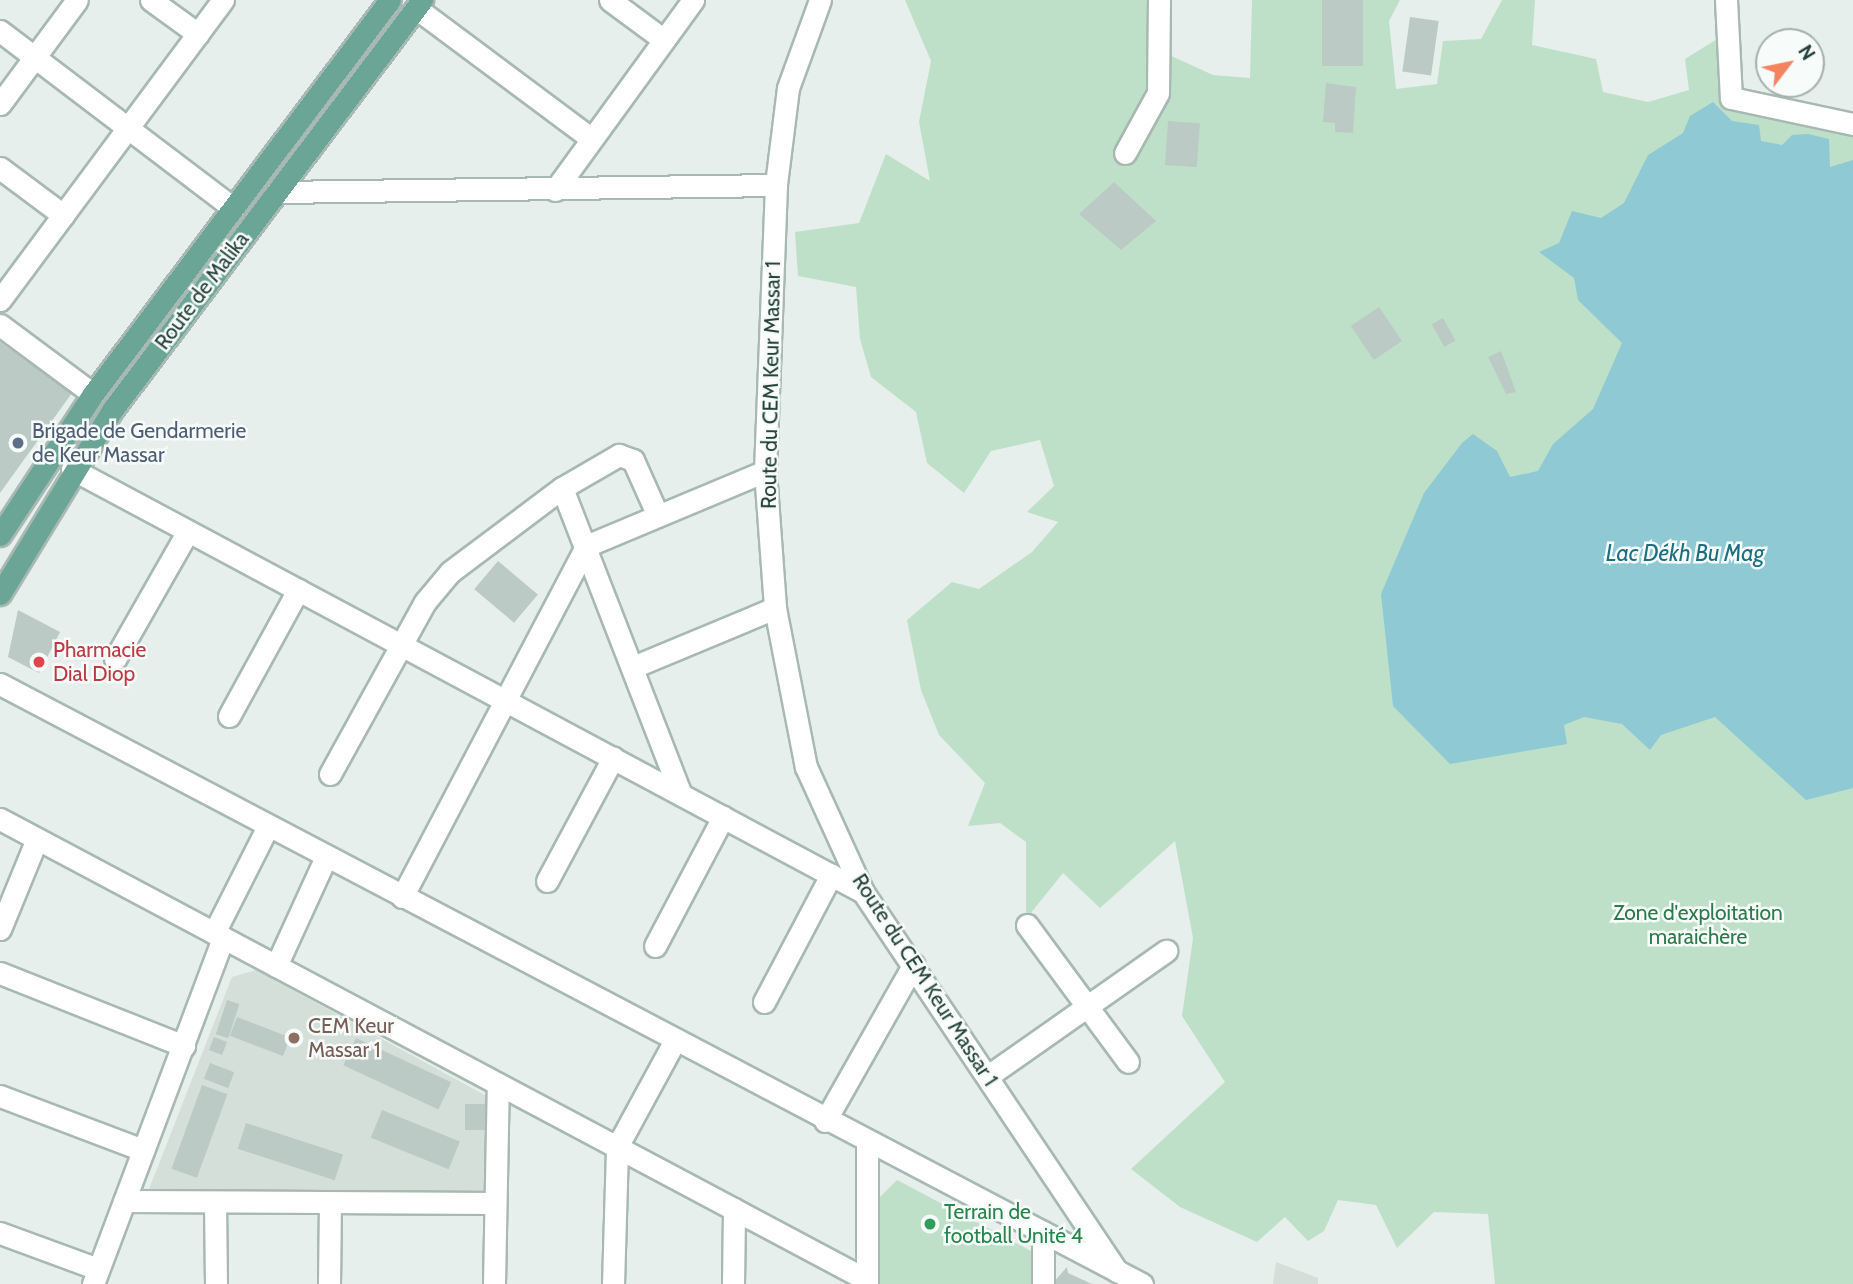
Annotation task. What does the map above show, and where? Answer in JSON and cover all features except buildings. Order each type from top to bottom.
[{"type":"main road","name":"Route de Malika","points":[[0,535],[93,394],[390,0]]},
{"type":"main road","name":"Route de Malika","points":[[0,594],[72,469],[419,4]]},
{"type":"street","points":[[0,104],[77,0]]},
{"type":"street","points":[[151,0],[198,34]]},
{"type":"street","points":[[0,300],[223,0]]},
{"type":"street","points":[[610,0],[664,40]]},
{"type":"street","points":[[555,190],[693,0]]},
{"type":"street","name":"Route du CEM Keur Massar 1","points":[[820,0],[788,88],[776,185],[765,471],[775,608],[806,767],[863,892],[914,964],[1117,1271]]},
{"type":"street","points":[[1125,153],[1158,93],[1159,0]]},
{"type":"street","points":[[1726,0],[1731,98],[1853,124]]},
{"type":"street","points":[[419,4],[592,139]]},
{"type":"street","points":[[0,31],[233,208]]},
{"type":"street","points":[[0,168],[63,215]]},
{"type":"street","points":[[277,192],[776,185]]},
{"type":"street","points":[[0,325],[93,394]]},
{"type":"street","points":[[330,774],[401,645],[444,578],[562,488],[623,455],[632,460],[658,516]]},
{"type":"street","points":[[72,469],[863,892]]},
{"type":"street","points":[[402,897],[586,546],[765,471]]},
{"type":"street","points":[[562,488],[634,667],[681,794]]},
{"type":"street","points":[[115,659],[188,531]]},
{"type":"street","points":[[229,716],[298,590]]},
{"type":"street","points":[[634,667],[775,608]]},
{"type":"street","points":[[0,684],[867,1144],[1142,1284]]},
{"type":"street","points":[[547,881],[613,758]]},
{"type":"street","points":[[655,946],[723,817]]},
{"type":"street","points":[[0,819],[867,1282],[867,1144]]},
{"type":"street","points":[[0,1233],[96,1276],[184,1046],[218,935],[268,826]]},
{"type":"street","points":[[0,929],[37,839]]},
{"type":"street","points":[[276,966],[326,857]]},
{"type":"street","points":[[764,1002],[831,875]]},
{"type":"street","points":[[1027,925],[1128,1062]]},
{"type":"street","points":[[988,1076],[1166,951]]},
{"type":"street","points":[[825,1121],[914,964]]},
{"type":"street","points":[[0,973],[184,1046]]},
{"type":"street","points":[[613,1284],[617,1147],[674,1042]]},
{"type":"street","points":[[494,1284],[498,1084]]},
{"type":"street","points":[[0,1096],[143,1150]]},
{"type":"street","points":[[124,1201],[331,1206],[495,1203]]},
{"type":"street","points":[[215,1202],[216,1284]]},
{"type":"street","points":[[330,1284],[331,1206]]},
{"type":"street","points":[[733,1284],[734,1209]]},
{"type":"street","points":[[1043,1232],[1043,1284]]},
{"type":"shaded area","name":"CEM Keur Massar 1","points":[[256,970],[492,1099],[489,1197],[146,1197],[232,977]]},
{"type":"shaded area","points":[[1276,1262],[1318,1278],[1318,1284],[1273,1284]]},
{"type":"green space","name":"Zone d'exploitation maraichère","points":[[905,0],[1161,0],[1167,54],[1213,75],[1250,78],[1252,0],[1400,0],[1389,21],[1396,89],[1437,84],[1443,41],[1481,39],[1502,0],[1535,0],[1532,45],[1596,59],[1603,92],[1648,102],[1689,90],[1685,59],[1722,36],[1724,85],[1755,95],[1755,98],[1763,98],[1853,128],[1853,1284],[1495,1284],[1488,1214],[1434,1212],[1397,1248],[1376,1205],[1338,1200],[1324,1231],[1308,1241],[1285,1217],[1257,1242],[1180,1207],[1131,1169],[1225,1082],[1182,1016],[1193,938],[1175,841],[1100,908],[1063,873],[1026,919],[1026,842],[1000,823],[968,826],[985,783],[939,735],[921,690],[907,620],[952,582],[979,589],[1032,552],[1058,522],[1027,512],[1054,486],[1040,440],[991,451],[964,493],[927,463],[916,412],[871,377],[860,339],[856,287],[798,276],[795,232],[859,223],[886,154],[930,181],[919,122],[931,61]]},
{"type":"green space","name":"Terrain de football Unité 4","points":[[897,1180],[1031,1251],[1032,1284],[878,1284],[880,1197]]},
{"type":"water","name":"Lac Dékh Bu Mag","points":[[1713,102],[1732,121],[1759,125],[1761,141],[1782,145],[1792,135],[1808,134],[1829,139],[1830,167],[1853,160],[1853,788],[1806,800],[1715,717],[1661,735],[1650,750],[1622,724],[1584,717],[1564,725],[1567,744],[1450,764],[1393,706],[1381,594],[1424,493],[1462,443],[1473,434],[1497,451],[1510,477],[1538,471],[1553,444],[1593,409],[1622,343],[1578,300],[1574,278],[1539,252],[1559,243],[1572,211],[1601,218],[1624,203],[1648,155],[1683,133],[1690,116]]},
{"type":"place","name":"Brigade de Gendarmerie de Keur Massar","points":[[18,443]]},
{"type":"place","name":"Pharmacie Dial Diop","points":[[39,662]]},
{"type":"place","name":"CEM Keur Massar 1","points":[[294,1038]]},
{"type":"place","name":"Terrain de football Unité 4","points":[[930,1224]]}]
